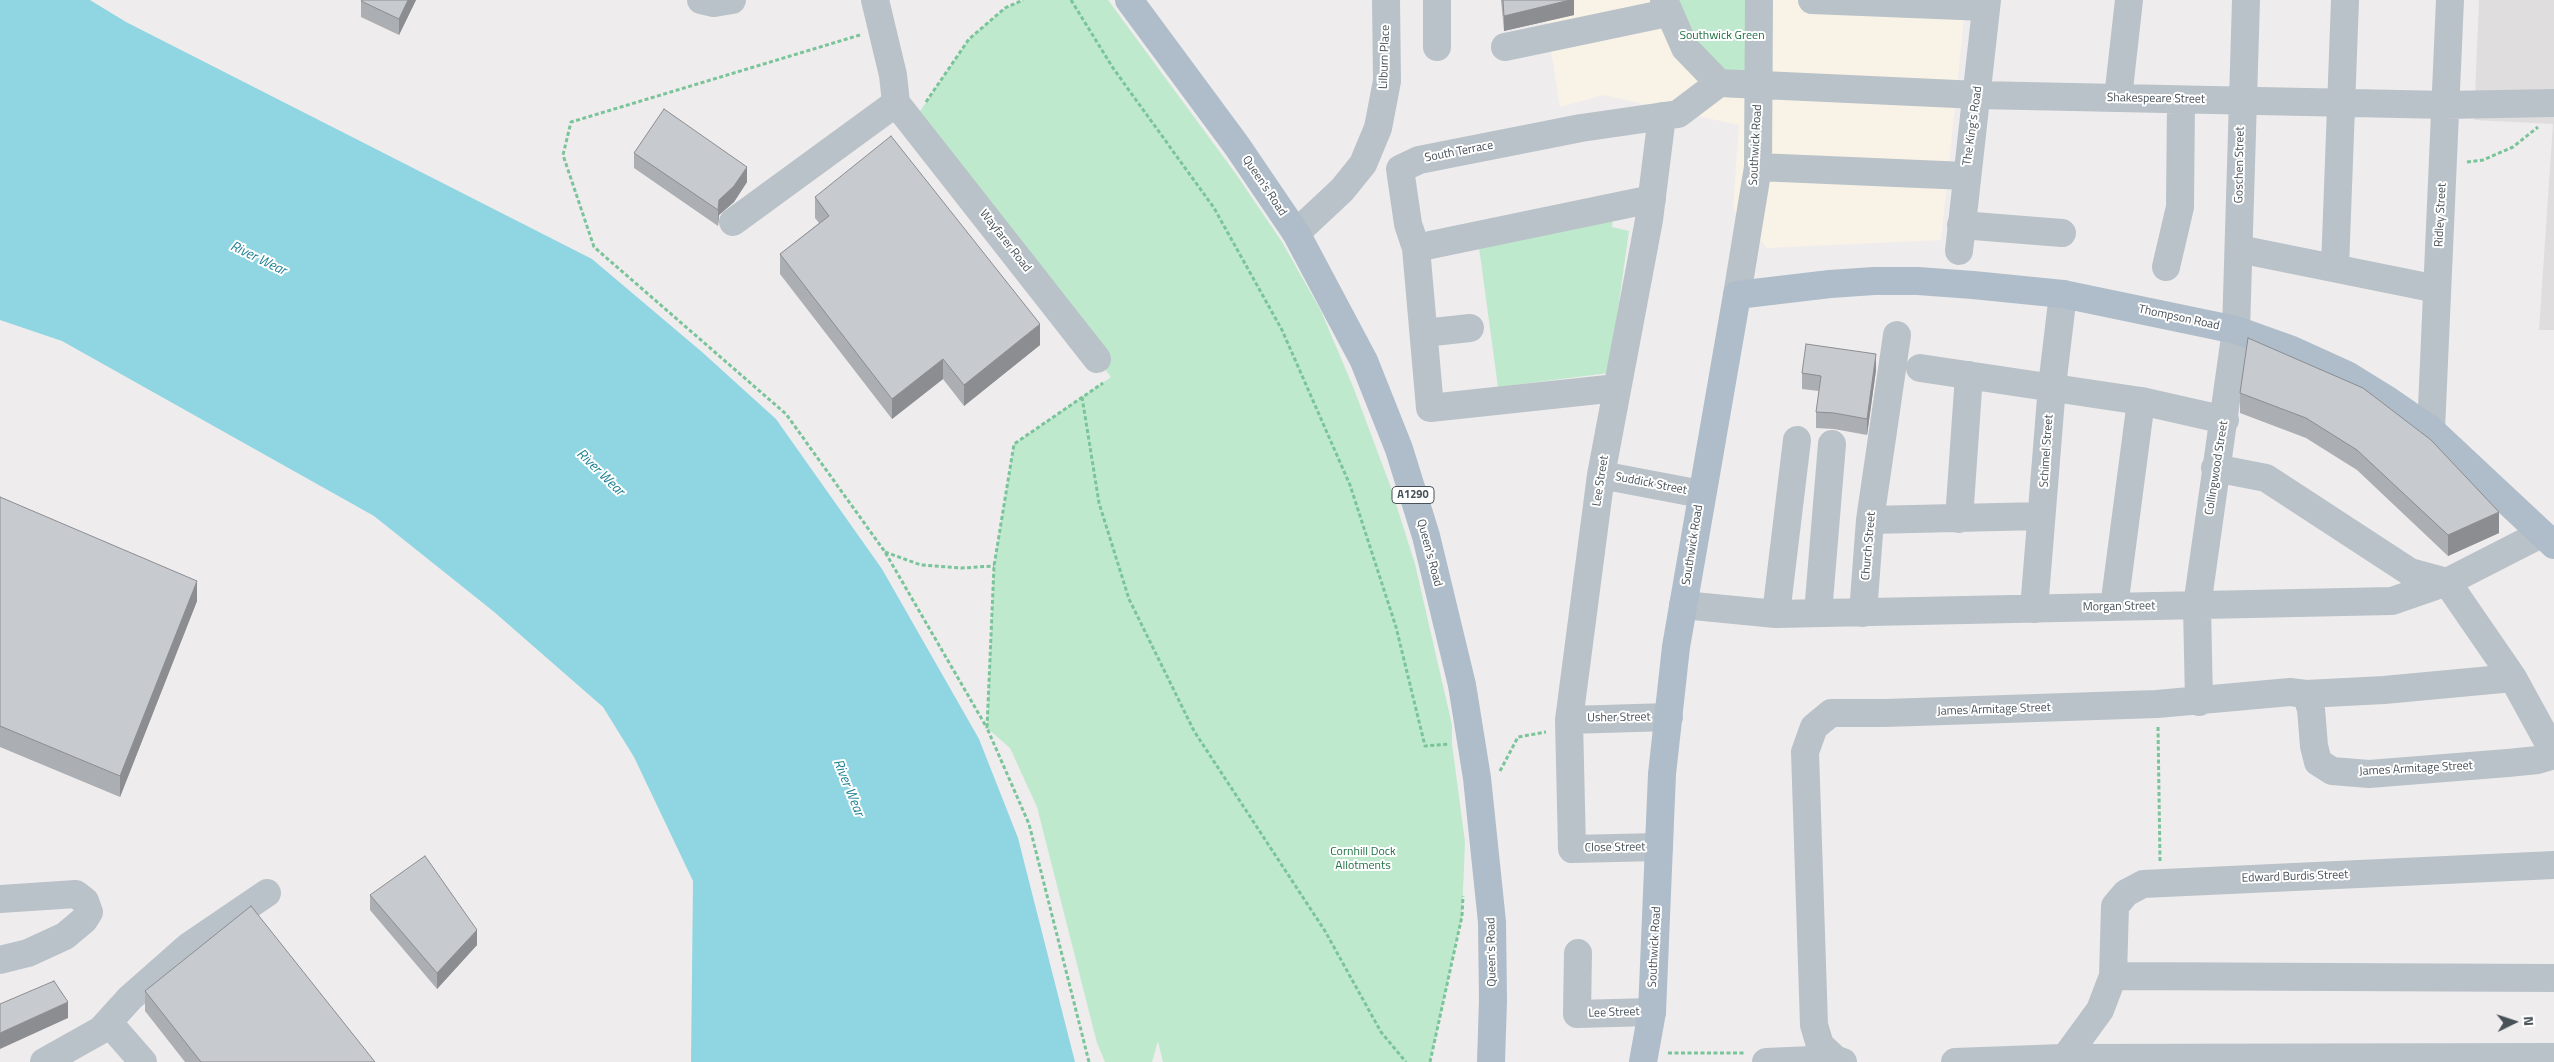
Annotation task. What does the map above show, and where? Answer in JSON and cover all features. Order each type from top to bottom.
[{"type":"main road","name":"Queen's Road","points":[[1129,0],[1237,146],[1296,233],[1364,360],[1399,450],[1426,536],[1462,685],[1477,778],[1492,922],[1493,1000],[1491,1062]]},
{"type":"main road","name":"Thompson Road","points":[[1737,295],[1830,284],[1909,281],[2063,294],[2236,330],[2292,350],[2347,375],[2431,430],[2548,539]]},
{"type":"main road","name":"Southwick Road","points":[[1654,1059],[1652,1012],[1662,774],[1683,605],[1737,295]]},
{"type":"street","points":[[701,0],[714,3],[732,0]]},
{"type":"street","points":[[733,222],[904,113],[875,0]]},
{"type":"street","name":"Lilburn Place","points":[[1296,233],[1342,190],[1363,164],[1378,128],[1387,81],[1386,0]]},
{"type":"street","points":[[1437,0],[1437,47]]},
{"type":"street","name":"Southwick Road","points":[[1737,295],[1758,167],[1758,0]]},
{"type":"street","points":[[1812,0],[1987,3]]},
{"type":"street","points":[[2118,98],[2128,0]]},
{"type":"street","name":"Goschen Street","points":[[2236,330],[2241,101],[2246,0]]},
{"type":"street","points":[[2335,268],[2345,0]]},
{"type":"street","name":"Ridley Street","points":[[2431,430],[2450,0]]},
{"type":"street","name":"The King's Road","points":[[1987,3],[1978,95],[1966,176],[1960,238],[2062,233]]},
{"type":"street","points":[[1505,47],[1665,6],[1685,48],[1719,83]]},
{"type":"street","name":"Shakespeare Street","points":[[1719,83],[1758,83],[1978,95],[2446,105],[2548,112]]},
{"type":"street","name":"South Terrace","points":[[1617,388],[1430,408],[1416,248],[1408,224],[1400,169],[1419,160],[1581,128],[1678,114],[1719,83]]},
{"type":"street","points":[[2166,267],[2180,207],[2181,100]]},
{"type":"street","name":"Wayfarer Road","points":[[904,113],[1097,359]]},
{"type":"street","name":"Lee Street","points":[[1572,849],[1569,723],[1600,475],[1652,198],[1662,116]]},
{"type":"street","points":[[1758,167],[1966,176]]},
{"type":"street","points":[[1416,248],[1652,198]]},
{"type":"street","points":[[2239,249],[2437,289]]},
{"type":"street","name":"Schimel Street","points":[[2034,609],[2052,386],[2063,294]]},
{"type":"street","points":[[1424,333],[1470,328]]},
{"type":"street","name":"Collingwood Street","points":[[2199,702],[2197,606],[2215,468],[2225,420],[2236,330]]},
{"type":"street","name":"Church Street","points":[[1863,612],[1870,520],[1897,335]]},
{"type":"street","points":[[1920,368],[2052,386],[2141,401],[2225,420]]},
{"type":"street","points":[[1959,519],[1969,375]]},
{"type":"street","points":[[2114,607],[2141,401]]},
{"type":"street","points":[[1776,614],[1797,440]]},
{"type":"street","points":[[1818,614],[1832,444]]},
{"type":"street","points":[[2215,468],[2266,478],[2410,572],[2447,582],[2512,678],[2554,754]]},
{"type":"street","name":"Suddick Street","points":[[1600,475],[1701,494]]},
{"type":"street","points":[[1870,520],[2041,516]]},
{"type":"street","name":"Morgan Street","points":[[1683,605],[1776,614],[1818,614],[2392,601],[2447,582],[2548,539]]},
{"type":"street","points":[[2306,694],[2384,690],[2512,678]]},
{"type":"street","name":"James Armitage Street","points":[[1839,1061],[1820,1045],[1814,1025],[1805,752],[1814,727],[1831,713],[1894,713],[2157,704],[2199,702],[2290,692],[2306,694],[2311,709],[2314,746],[2318,762],[2332,771],[2369,774],[2538,760],[2554,754]]},
{"type":"street","name":"Usher Street","points":[[1569,723],[1669,717]]},
{"type":"street","name":"Close Street","points":[[1572,849],[1659,847]]},
{"type":"street","name":"Edward Burdis Street","points":[[2062,1060],[2100,1010],[2113,976],[2115,906],[2126,893],[2144,884],[2554,865]]},
{"type":"street","points":[[44,1062],[101,1030],[130,998],[189,946],[267,893]]},
{"type":"street","points":[[0,900],[76,894],[85,901],[89,912],[84,920],[65,936],[28,954],[0,960]]},
{"type":"street","name":"Lee Street","points":[[1578,953],[1577,1014],[1652,1012]]},
{"type":"street","points":[[2113,976],[2554,978]]},
{"type":"street","points":[[108,1022],[143,1062]]},
{"type":"street","points":[[1956,1062],[2554,1057]]},
{"type":"street","points":[[1766,1062],[1839,1061]]},
{"type":"path","points":[[904,113],[970,39],[1005,8],[1023,0]]},
{"type":"path","points":[[1071,0],[1113,68],[1214,208],[1282,330],[1350,484],[1396,628],[1425,746],[1452,744]]},
{"type":"path","points":[[882,28],[571,122],[563,154],[594,247],[786,414],[884,552],[987,728],[1029,824],[1088,1062]]},
{"type":"path","points":[[2444,163],[2483,160],[2513,147],[2536,129],[2548,112]]},
{"type":"path","points":[[987,728],[994,566],[1014,444],[1111,377],[1097,359]]},
{"type":"path","points":[[1082,397],[1099,502],[1129,600],[1194,731],[1325,930],[1381,1032],[1406,1062]]},
{"type":"path","points":[[884,552],[921,565],[962,568],[994,566]]},
{"type":"path","points":[[2157,704],[2161,883]]},
{"type":"path","points":[[1477,778],[1498,774],[1518,737],[1569,723]]},
{"type":"path","points":[[1430,1062],[1462,916],[1463,888]]},
{"type":"path","points":[[1654,1059],[1759,1053],[1766,1062]]},
{"type":"shaded area","points":[[1543,0],[1966,0],[1941,240],[1767,248],[1733,208],[1739,125],[1603,95],[1560,107]]},
{"type":"shaded area","points":[[2479,0],[2554,0],[2554,330],[2539,330],[2553,124],[2474,120]]},
{"type":"green space","name":"Cornhill Dock Allotments","points":[[1023,0],[1108,0],[1236,174],[1282,242],[1321,311],[1354,389],[1390,485],[1415,564],[1452,725],[1452,744],[1465,842],[1462,916],[1430,1062],[1163,1062],[1158,1041],[1152,1062],[1105,1062],[1097,1043],[1037,807],[1010,748],[987,728],[994,566],[1014,444],[1111,377],[912,123],[969,39],[1005,8]]},
{"type":"green space","name":"Southwick Green","points":[[1664,0],[1759,0],[1758,86],[1719,83]]},
{"type":"green space","points":[[1614,212],[1612,227],[1629,231],[1609,373],[1498,387],[1478,240]]},
{"type":"water","name":"River Wear","points":[[0,0],[90,0],[126,22],[592,259],[702,352],[776,419],[882,569],[979,739],[1018,838],[1075,1062],[691,1062],[693,881],[634,757],[603,707],[493,611],[374,516],[62,341],[0,320]]},
{"type":"building","points":[[362,0],[408,0],[399,19]]},
{"type":"building","points":[[1503,0],[1570,0],[1504,16]]},
{"type":"building","points":[[664,109],[747,167],[734,186],[719,200],[718,210],[634,153]]},
{"type":"building","points":[[891,136],[1040,324],[964,385],[943,359],[892,399],[780,254],[829,216],[815,197]]},
{"type":"building","points":[[2248,338],[2363,388],[2431,440],[2499,512],[2448,535],[2357,450],[2306,418],[2240,393]]},
{"type":"building","points":[[1806,344],[1876,354],[1867,419],[1816,412],[1821,376],[1802,373]]},
{"type":"building","points":[[0,497],[197,581],[120,776],[0,726]]},
{"type":"building","points":[[425,856],[477,930],[437,973],[370,895]]},
{"type":"building","points":[[251,906],[375,1062],[201,1062],[145,991]]},
{"type":"building","points":[[54,981],[68,1002],[0,1033],[0,1004]]}]
